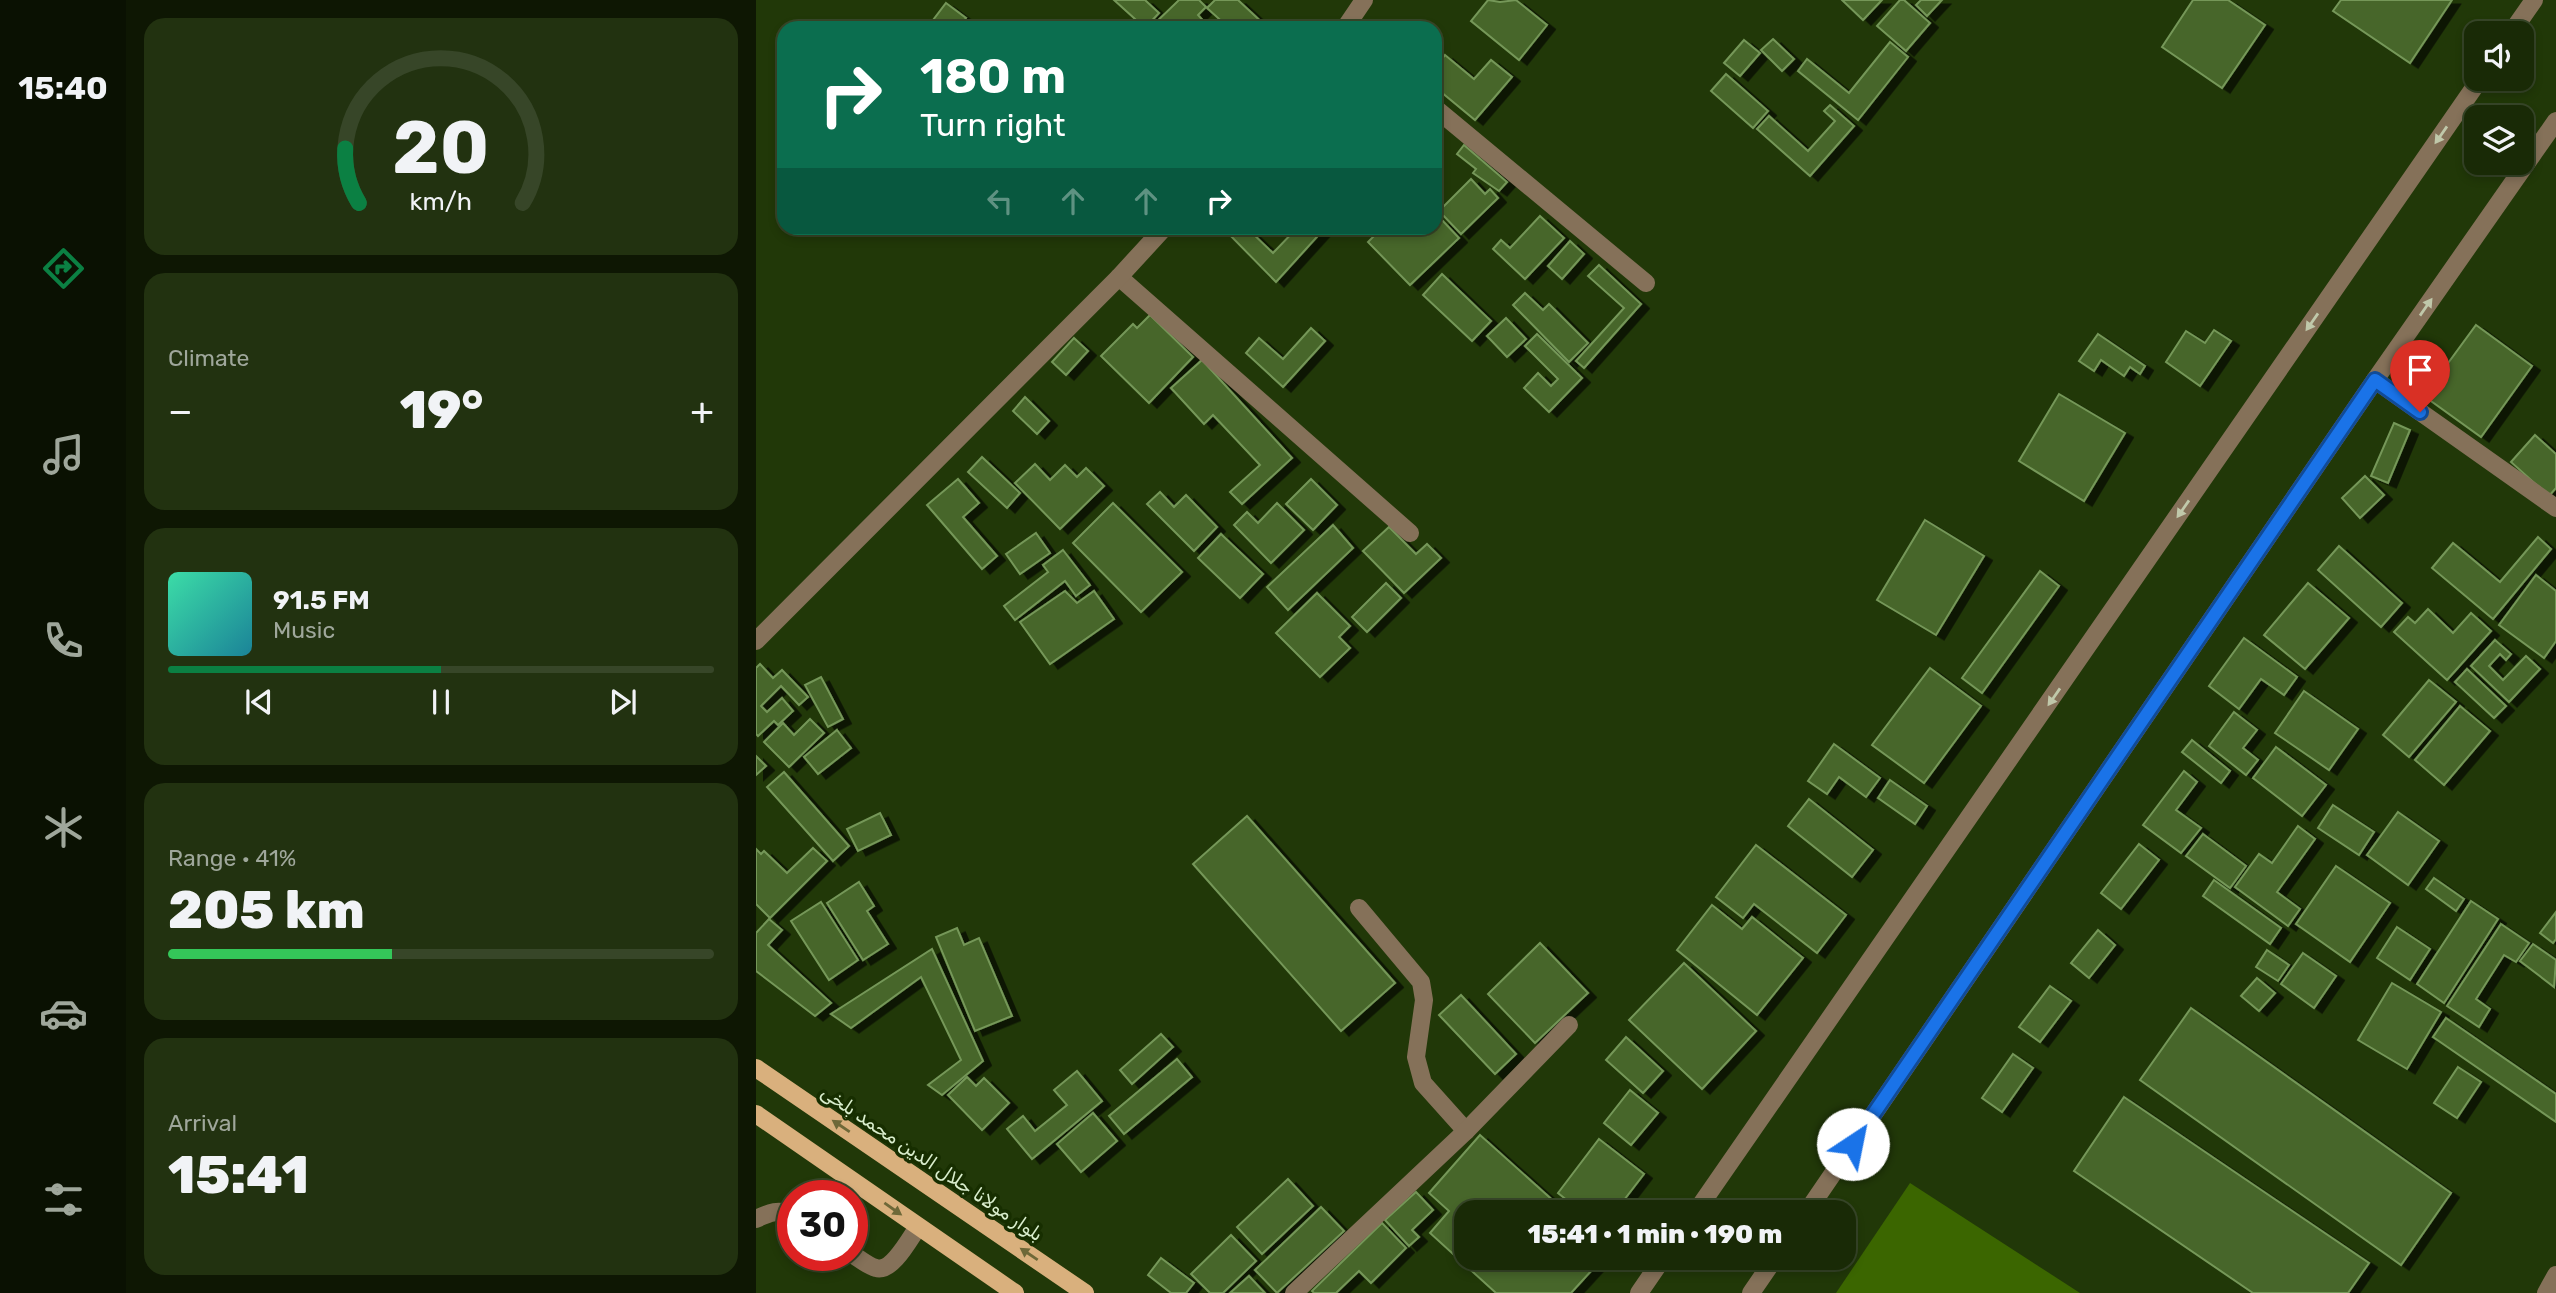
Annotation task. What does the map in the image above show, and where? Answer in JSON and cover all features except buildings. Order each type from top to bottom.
[{"type":"main road","name":"بلوار مولانا جلال الدین محمد بلخی","points":[[756,1068],[1085,1293]]},
{"type":"main road","points":[[756,1114],[1015,1293]]},
{"type":"street","points":[[1350,21],[1364,0]]},
{"type":"street","points":[[2519,21],[2534,0]]},
{"type":"street","points":[[1704,1200],[2472,91]]},
{"type":"street","points":[[1442,114],[1646,284]]},
{"type":"street","points":[[1815,1200],[2375,380],[2556,121]]},
{"type":"street","points":[[756,641],[1119,277],[1158,235]]},
{"type":"street","points":[[1119,277],[1410,533]]},
{"type":"street","points":[[2375,380],[2556,508]]},
{"type":"street","points":[[1359,908],[1420,982],[1424,1000],[1416,1057],[1423,1083],[1466,1130]]},
{"type":"street","points":[[1294,1293],[1466,1130],[1569,1025]]},
{"type":"street","points":[[756,1219],[770,1212],[777,1212]]},
{"type":"street","points":[[868,1264],[883,1269],[892,1264],[918,1227]]},
{"type":"street","points":[[1639,1293],[1655,1270]]},
{"type":"street","points":[[1752,1293],[1767,1270]]},
{"type":"street","points":[[2546,1293],[2556,1275]]},
{"type":"green space","points":[[1910,1183],[2080,1293],[1836,1293],[1851,1270],[1856,1270],[1856,1263]]},
{"type":"route","points":[[1853,1144],[2375,380],[2420,412]]}]
